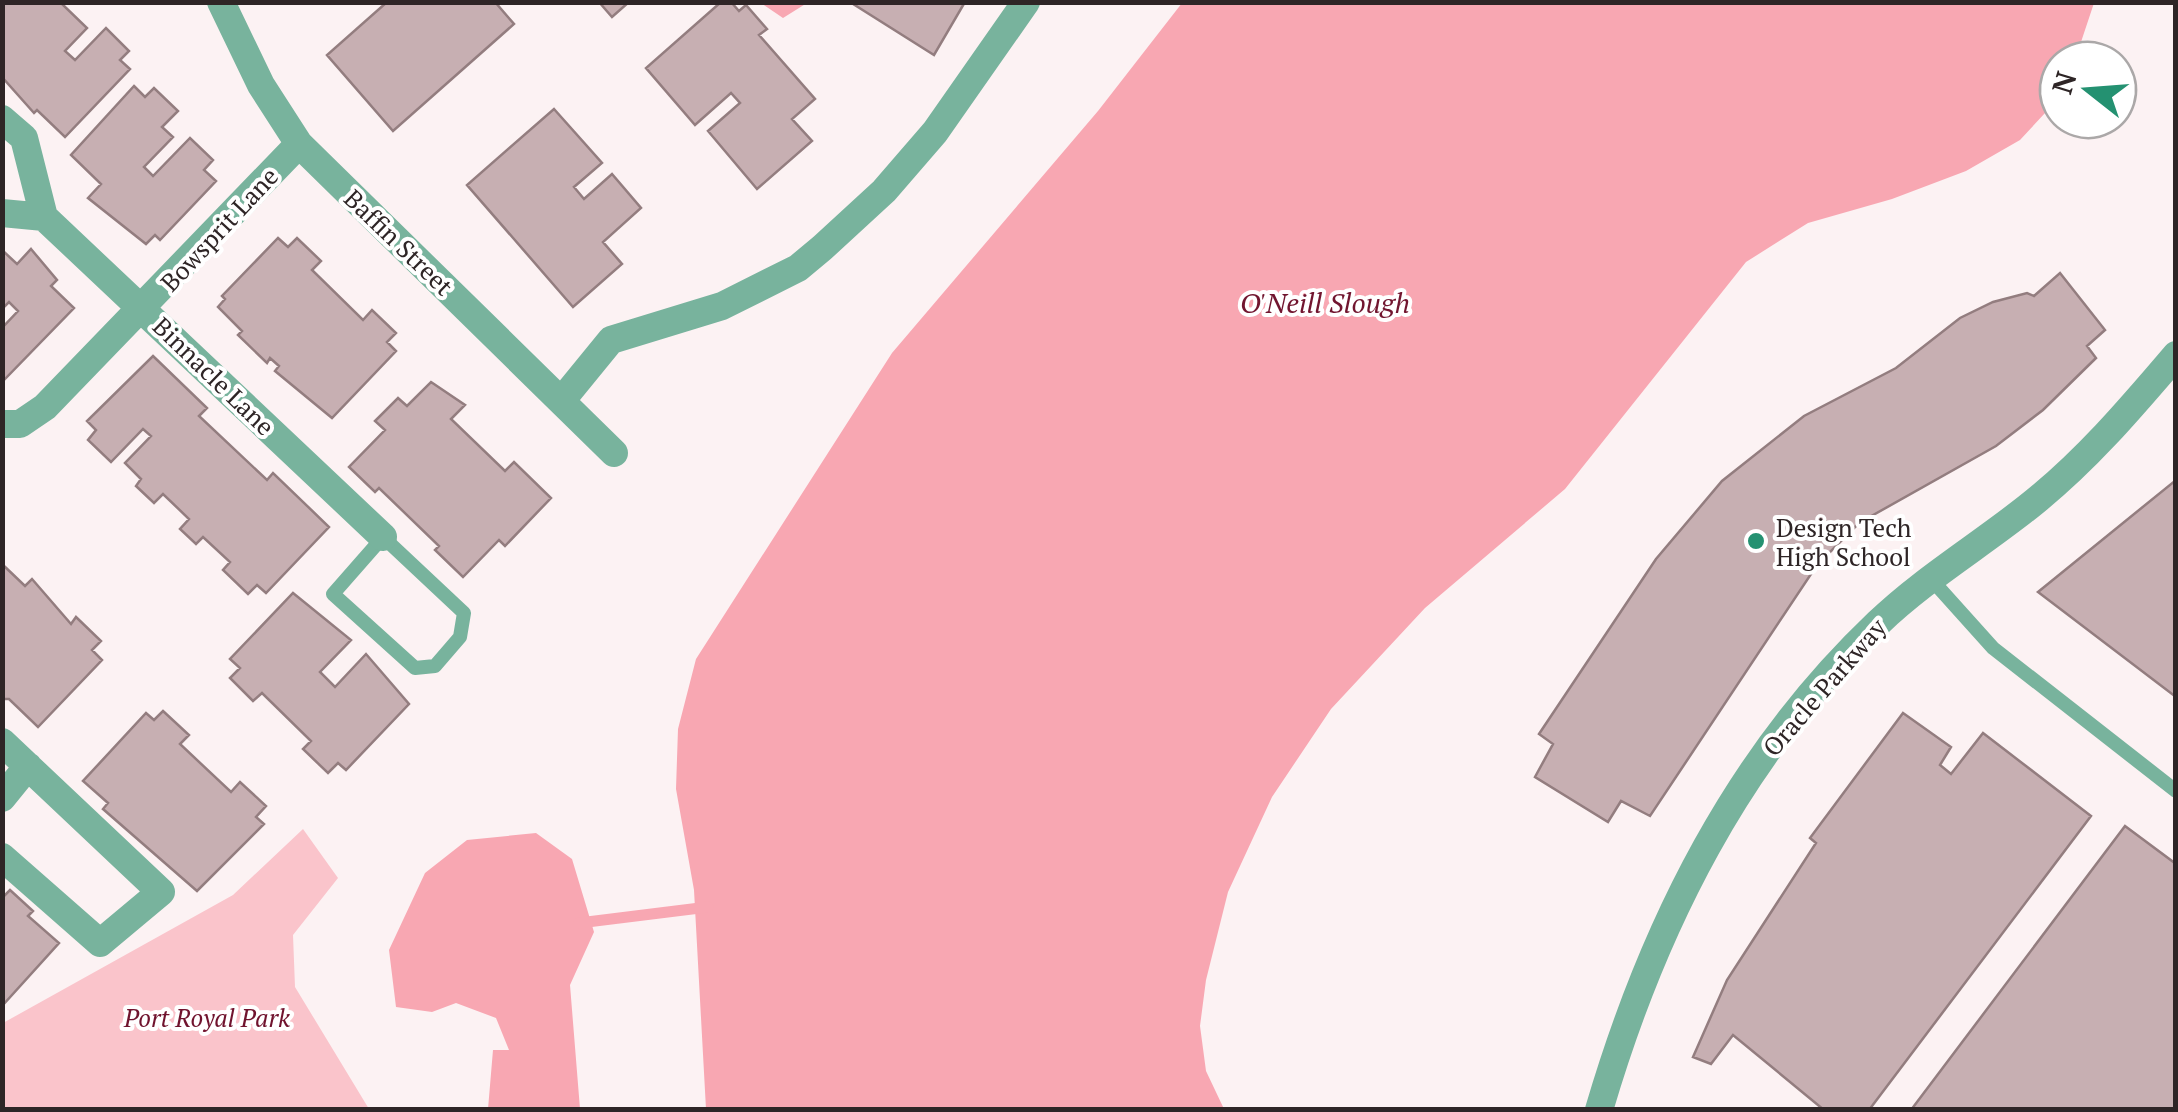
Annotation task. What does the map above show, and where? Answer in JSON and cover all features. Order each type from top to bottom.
[{"type":"street","name":"Baffin Street","points":[[221,2],[262,84],[299,144],[614,453]]},
{"type":"street","points":[[562,400],[611,340],[722,306],[798,268],[822,248],[884,191],[935,132],[1026,2]]},
{"type":"street","points":[[2,119],[24,138],[44,217],[2,213]]},
{"type":"street","name":"Bowsprit Lane","points":[[2,424],[20,424],[45,407],[144,309],[299,144]]},
{"type":"street","name":"Binnacle Lane","points":[[44,217],[382,537]]},
{"type":"street","name":"Oracle Parkway","points":[[1598,1110],[1637,993],[1670,916],[1735,795],[1834,667],[1881,620],[2031,505],[2095,447],[2176,356]]},
{"type":"street","points":[[2,742],[162,892],[100,943],[2,857]]},
{"type":"street","points":[[2,798],[28,766]]},
{"type":"lane","points":[[382,537],[464,613],[460,637],[434,666],[415,668],[333,594],[382,537]]},
{"type":"lane","points":[[1931,579],[1993,648],[2176,790]]},
{"type":"green space","name":"Port Royal Park","points":[[303,829],[338,878],[293,935],[295,987],[369,1109],[3,1109],[3,1023],[233,895]]},
{"type":"water","points":[[761,3],[807,3],[783,18]]},
{"type":"water","name":"O'Neill Slough","points":[[1182,3],[2094,3],[2082,40],[2038,40],[2038,121],[2020,140],[1966,171],[1892,199],[1808,223],[1746,262],[1565,489],[1425,608],[1331,709],[1272,797],[1228,892],[1206,980],[1200,1026],[1206,1071],[1224,1109],[706,1109],[694,890],[676,789],[678,729],[696,659],[892,353],[1098,111]]},
{"type":"water","points":[[536,833],[572,859],[594,932],[570,985],[580,1109],[488,1109],[493,1050],[509,1050],[496,1018],[456,1003],[432,1012],[396,1007],[389,950],[425,873],[467,840]]},
{"type":"building","points":[[2,2],[60,2],[87,28],[65,51],[75,60],[106,28],[129,51],[120,60],[130,69],[65,137],[37,110],[34,113],[2,77]]},
{"type":"building","points":[[387,2],[495,2],[514,24],[393,131],[327,55]]},
{"type":"building","points":[[599,2],[629,2],[612,17]]},
{"type":"building","points":[[721,2],[731,2],[739,11],[746,5],[767,29],[759,35],[815,99],[792,119],[812,141],[757,189],[708,131],[740,103],[731,93],[695,125],[646,68]]},
{"type":"building","points":[[850,2],[965,2],[934,55]]},
{"type":"building","points":[[134,86],[145,97],[154,88],[178,111],[162,127],[173,137],[144,167],[153,176],[190,138],[213,160],[204,170],[216,181],[160,240],[155,235],[146,244],[88,198],[101,184],[71,155]]},
{"type":"building","points":[[554,109],[602,163],[574,187],[584,199],[612,174],[641,208],[603,242],[622,264],[573,307],[467,185]]},
{"type":"building","points":[[278,238],[288,247],[297,238],[321,261],[312,270],[363,320],[372,310],[396,333],[387,342],[396,351],[332,418],[275,371],[279,366],[270,358],[267,363],[238,335],[242,331],[218,307],[225,299],[222,296]]},
{"type":"building","points":[[31,249],[57,280],[51,286],[74,308],[3,381],[2,328],[18,311],[9,302],[2,309],[2,250],[17,264]]},
{"type":"building","name":"Design Tech High School","points":[[2060,273],[2105,330],[2087,346],[2096,358],[2043,410],[1996,446],[1859,523],[1817,565],[1650,816],[1621,801],[1608,822],[1535,777],[1553,744],[1539,734],[1656,559],[1722,481],[1804,416],[1896,368],[1960,318],[1993,302],[2027,293],[2034,296]]},
{"type":"building","points":[[153,356],[207,408],[199,416],[267,480],[273,473],[329,527],[266,593],[257,585],[248,594],[223,570],[230,562],[203,537],[196,544],[180,529],[189,519],[163,494],[154,503],[136,486],[141,479],[125,463],[151,436],[143,429],[111,462],[88,440],[96,430],[87,421]]},
{"type":"building","points":[[431,382],[465,405],[451,419],[505,471],[514,462],[551,498],[505,546],[499,540],[463,577],[435,550],[439,546],[379,488],[375,492],[349,467],[385,430],[375,421],[398,398],[407,406]]},
{"type":"building","points":[[2176,480],[2176,697],[2038,592]]},
{"type":"building","points":[[2,564],[25,586],[32,579],[71,624],[76,617],[101,641],[92,650],[102,660],[38,727],[9,699],[2,699]]},
{"type":"building","points":[[293,593],[351,640],[320,672],[335,687],[366,654],[409,704],[346,770],[338,763],[328,773],[303,749],[311,741],[262,693],[253,701],[230,678],[240,668],[230,659]]},
{"type":"building","points":[[163,711],[189,735],[180,744],[231,792],[240,782],[266,806],[256,817],[264,824],[197,891],[103,809],[108,803],[83,781],[146,713],[154,720]]},
{"type":"building","points":[[1903,713],[1951,747],[1940,765],[1951,774],[1983,733],[2091,816],[1869,1110],[1824,1110],[1733,1035],[1711,1064],[1693,1057],[1727,980],[1816,843],[1810,838]]},
{"type":"building","points":[[2125,826],[2176,864],[2176,1110],[1911,1110]]},
{"type":"building","points":[[10,890],[33,911],[28,916],[59,943],[2,1006],[2,898]]},
{"type":"waterway","points":[[579,923],[708,907]]},
{"type":"place","name":"Design Tech High School","points":[[1756,541]]}]
